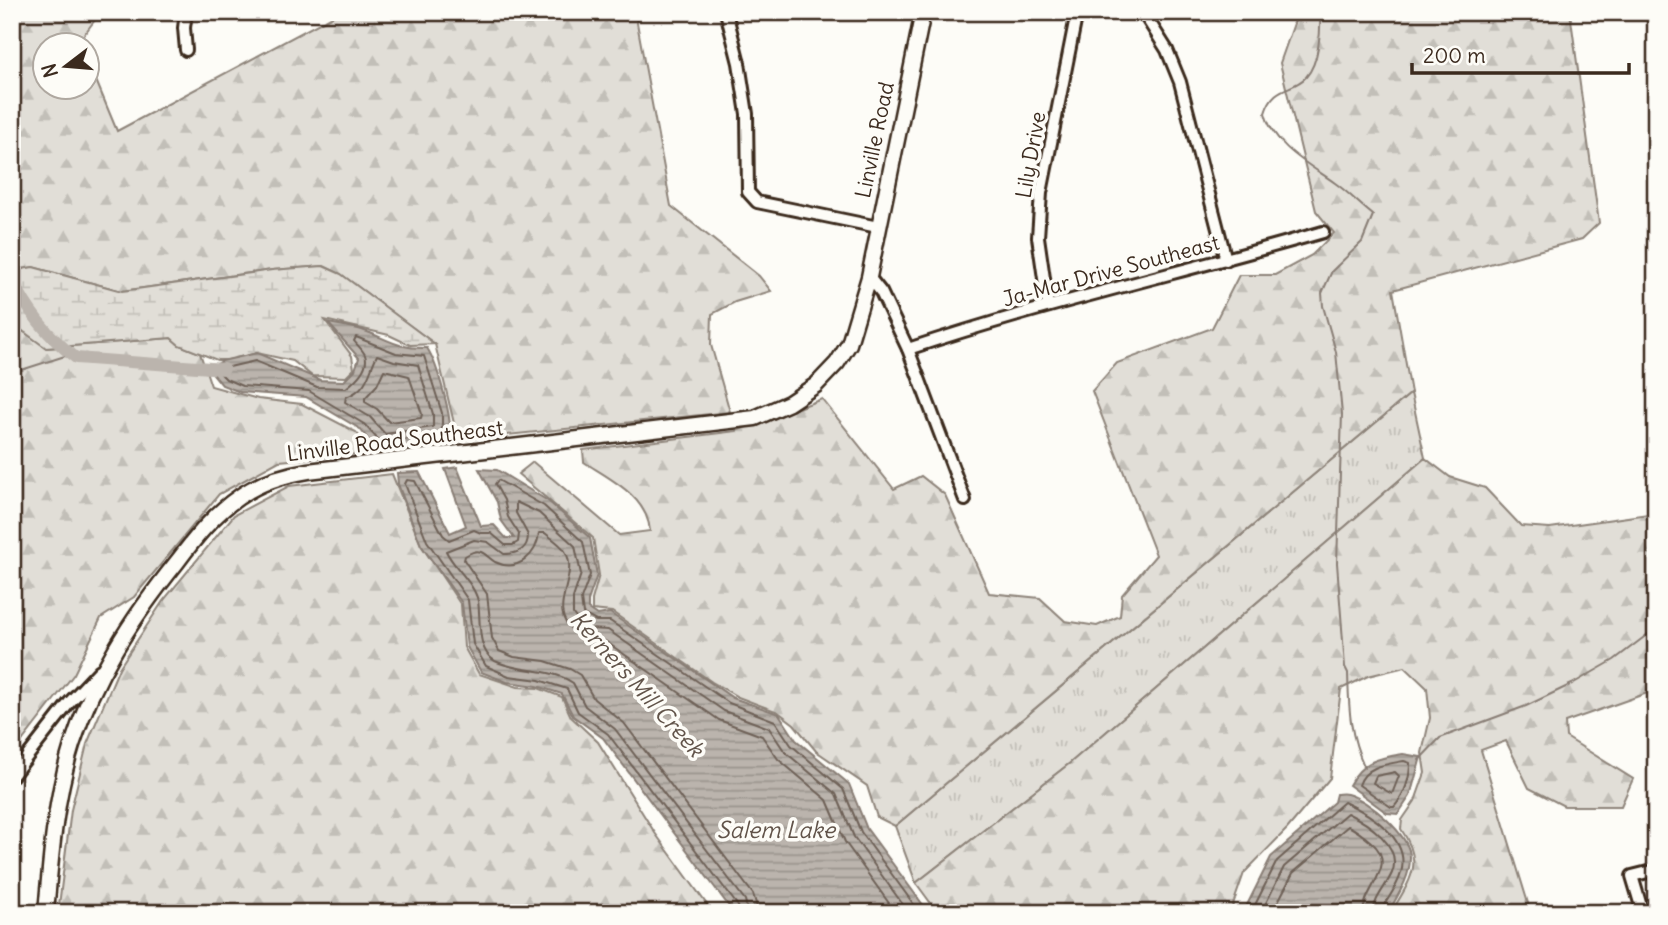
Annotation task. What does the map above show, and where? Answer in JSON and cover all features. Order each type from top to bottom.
[{"type":"main road","name":"Linville Road","points":[[869,277],[923,12]]},
{"type":"main road","name":"Linville Road Southeast","points":[[46,913],[54,827],[63,780],[79,724],[105,666],[152,595],[201,532],[229,504],[259,485],[308,471],[641,433],[768,414],[806,393],[837,363],[856,326],[869,277]]},
{"type":"street","points":[[186,12],[186,50]]},
{"type":"street","points":[[726,12],[739,63],[747,114],[748,192],[757,202],[878,227]]},
{"type":"street","name":"Lily Drive","points":[[1048,306],[1038,237],[1041,193],[1077,12]]},
{"type":"street","points":[[1143,12],[1163,41],[1177,74],[1226,260]]},
{"type":"street","name":"Ja-Mar Drive Southeast","points":[[908,348],[1048,306],[1323,232]]},
{"type":"street","points":[[869,277],[881,292],[908,348],[965,500]]},
{"type":"street","points":[[12,776],[69,703],[105,666]]},
{"type":"street","points":[[1643,913],[1632,876],[1656,870]]},
{"type":"green space","points":[[12,12],[101,12],[86,32],[32,32],[32,102],[102,102],[102,95],[117,131],[340,12],[635,12],[671,206],[759,276],[771,291],[735,302],[712,314],[711,345],[730,412],[458,440],[435,344],[341,274],[324,266],[272,270],[122,291],[33,267],[12,271]]},
{"type":"green space","points":[[1298,12],[1570,12],[1599,223],[1582,239],[1393,290],[1411,393],[895,826],[877,817],[867,786],[816,751],[794,724],[778,712],[738,697],[712,682],[612,612],[592,610],[599,575],[593,538],[518,474],[533,462],[619,535],[650,531],[642,508],[635,498],[616,482],[584,462],[583,450],[736,431],[822,399],[894,489],[921,476],[945,495],[989,593],[1040,598],[1065,621],[1097,626],[1120,616],[1122,595],[1156,555],[1092,391],[1117,363],[1212,328],[1239,275],[1275,275],[1312,255],[1334,233],[1316,211],[1280,63]]},
{"type":"green space","points":[[323,266],[341,274],[435,344],[410,345],[389,335],[325,320],[352,356],[354,369],[346,377],[312,376],[293,361],[257,353],[217,360],[179,345],[171,338],[46,348],[20,329],[12,305],[12,271],[33,267],[122,291],[272,270]]},
{"type":"green space","points":[[12,305],[20,329],[47,348],[171,338],[179,345],[200,353],[211,386],[258,399],[302,404],[356,432],[372,453],[279,461],[219,494],[134,597],[101,618],[74,674],[12,754]]},
{"type":"green space","points":[[1411,393],[1425,458],[1070,763],[916,883],[895,826]]},
{"type":"green space","points":[[1425,458],[1450,477],[1485,488],[1521,526],[1550,528],[1656,513],[1656,690],[1565,722],[1566,737],[1633,779],[1621,806],[1564,806],[1529,788],[1506,741],[1481,750],[1531,913],[1391,913],[1412,872],[1412,852],[1401,829],[1402,820],[1415,801],[1425,773],[1422,753],[1430,718],[1427,688],[1405,667],[1368,676],[1341,689],[1330,778],[1287,829],[1244,873],[1230,913],[938,913],[916,883],[1070,763]]},
{"type":"green space","points":[[392,474],[421,545],[461,605],[464,647],[479,674],[518,687],[538,688],[562,697],[571,717],[598,742],[655,833],[713,913],[58,913],[71,810],[87,744],[119,668],[163,601],[234,515],[289,486]]},
{"type":"water","points":[[328,323],[362,330],[400,345],[427,348],[436,366],[444,394],[450,421],[449,441],[377,451],[360,429],[306,397],[240,392],[222,385],[209,369],[222,361],[257,353],[320,380],[344,381],[355,370],[359,358]]},
{"type":"water","name":"Salem Lake","points":[[457,467],[481,526],[494,525],[506,538],[514,538],[501,520],[497,502],[479,469],[497,470],[548,501],[590,538],[597,575],[588,609],[597,615],[610,613],[733,698],[779,714],[796,740],[849,784],[867,829],[929,913],[734,913],[603,738],[573,716],[562,694],[537,686],[507,682],[481,672],[467,647],[462,603],[421,545],[398,484],[397,473],[419,472],[450,533],[466,526],[445,469]]},
{"type":"water","points":[[1403,754],[1421,757],[1410,796],[1398,814],[1387,813],[1349,785],[1365,766],[1386,757]]},
{"type":"water","points":[[1336,794],[1355,797],[1376,810],[1396,829],[1408,849],[1408,873],[1388,913],[1243,913],[1271,857],[1334,802]]},
{"type":"waterway","points":[[1320,12],[1314,64],[1301,82],[1273,97],[1265,113],[1269,125],[1284,145],[1373,215],[1362,242],[1332,271],[1322,293],[1336,352],[1342,414],[1337,563],[1345,667],[1348,673],[1353,732],[1365,768]]},
{"type":"waterway","name":"Kerners Mill Creek","points":[[12,278],[39,322],[76,358],[224,369]]},
{"type":"waterway","points":[[12,373],[65,356],[76,358]]},
{"type":"waterway","points":[[1419,760],[1440,738],[1526,706],[1572,684],[1614,660],[1656,628]]}]
